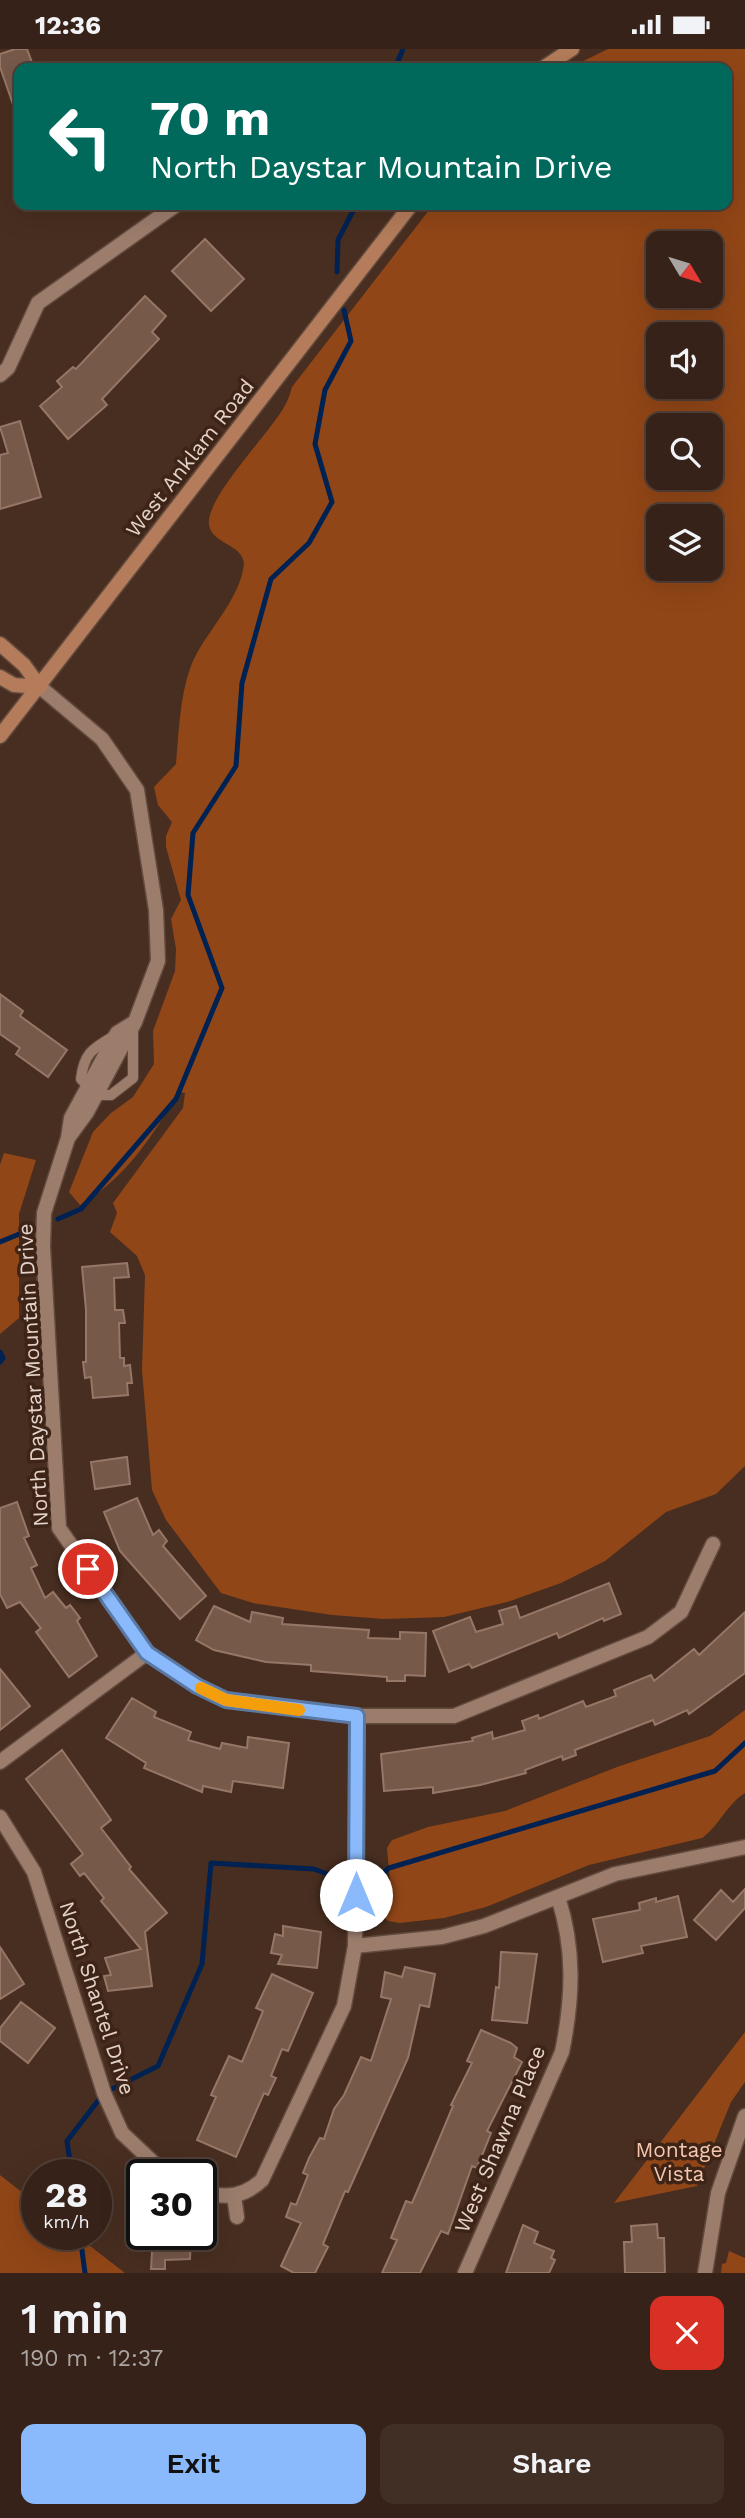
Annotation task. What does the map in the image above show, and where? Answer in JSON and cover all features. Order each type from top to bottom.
[{"type":"main road","points":[[551,63],[572,49]]},
{"type":"main road","name":"West Anklam Road","points":[[0,736],[407,210]]},
{"type":"main road","points":[[0,644],[24,665],[40,687]]},
{"type":"main road","points":[[0,677],[13,685],[40,687]]},
{"type":"street","points":[[0,375],[8,368],[38,303],[169,210]]},
{"type":"street","name":"North Daystar Mountain Drive","points":[[40,687],[102,739],[137,790],[156,910],[158,961],[134,1026],[92,1092]]},
{"type":"street","name":"North Daystar Mountain Drive","points":[[134,1026],[117,1033],[92,1092],[68,1138],[44,1213],[43,1247],[59,1528],[147,1653],[197,1686],[226,1700],[357,1716],[453,1716],[648,1637],[681,1612],[713,1544]]},
{"type":"street","points":[[0,1762],[147,1653]]},
{"type":"street","points":[[217,2195],[236,2196],[251,2190],[269,2169],[344,2006],[355,1946],[357,1716]]},
{"type":"street","name":"North Shantel Drive","points":[[0,1817],[34,1872],[104,2093],[122,2133],[149,2159]]},
{"type":"street","points":[[355,1946],[442,1937],[485,1926],[615,1874],[745,1847]]},
{"type":"street","name":"West Shawna Place","points":[[465,2273],[562,2052],[569,2016],[572,1963],[568,1927],[558,1896]]},
{"type":"street","points":[[705,2273],[718,2193],[745,2116]]},
{"type":"street","points":[[236,2196],[237,2217]]},
{"type":"lane","points":[[92,1092],[111,1095],[133,1078],[134,1026]]},
{"type":"green space","points":[[608,49],[745,49],[745,1466],[716,1494],[666,1512],[605,1561],[561,1583],[507,1602],[444,1617],[384,1619],[332,1615],[253,1603],[221,1593],[166,1520],[152,1490],[142,1370],[145,1275],[137,1256],[110,1232],[117,1213],[113,1203],[183,1108],[185,1093],[180,1092],[137,1155],[112,1181],[80,1205],[69,1192],[93,1132],[111,1113],[133,1097],[154,1064],[153,1031],[175,971],[176,949],[171,919],[181,900],[166,847],[166,836],[172,822],[158,805],[154,787],[176,764],[181,708],[191,665],[232,599],[242,575],[242,557],[211,531],[211,513],[228,482],[287,402],[292,387],[429,210],[732,210],[732,63],[579,63]]},
{"type":"green space","points":[[4,1153],[36,1160],[19,1214],[19,1318],[0,1334],[0,1165]]},
{"type":"green space","points":[[745,1710],[745,1793],[702,1838],[589,1865],[486,1907],[444,1918],[400,1923],[388,1921],[373,1905],[373,1894],[391,1893],[387,1848],[392,1840],[428,1827],[505,1811],[617,1767],[710,1736]]},
{"type":"green space","name":"Montage Vista","points":[[745,2032],[745,2082],[731,2102],[697,2186],[614,2203]]},
{"type":"green space","points":[[0,2175],[21,2191],[21,2250],[95,2250],[125,2273],[0,2273]]},
{"type":"green space","points":[[729,2251],[745,2258],[745,2273],[721,2273],[722,2264],[726,2263]]},
{"type":"building","points":[[15,49],[27,49],[32,63],[14,63],[14,107],[0,67],[0,54]]},
{"type":"building","points":[[205,239],[244,279],[211,311],[172,271]]},
{"type":"building","points":[[145,296],[166,316],[152,332],[159,339],[102,399],[107,405],[68,439],[40,406],[62,387],[57,381],[73,367],[76,369]]},
{"type":"building","points":[[20,421],[41,497],[0,509],[0,455],[8,453],[0,427]]},
{"type":"building","points":[[0,994],[23,1011],[20,1016],[67,1050],[48,1077],[16,1054],[20,1048],[0,1034]]},
{"type":"building","points":[[127,1263],[129,1277],[114,1278],[115,1310],[123,1310],[125,1323],[119,1323],[120,1358],[124,1358],[124,1366],[130,1365],[132,1383],[127,1383],[128,1395],[93,1398],[91,1377],[85,1378],[83,1362],[86,1362],[86,1310],[82,1267]]},
{"type":"building","points":[[127,1457],[130,1484],[95,1489],[91,1462]]},
{"type":"building","points":[[137,1498],[153,1535],[159,1530],[167,1541],[163,1546],[206,1596],[180,1619],[120,1551],[104,1512]]},
{"type":"building","points":[[17,1502],[29,1536],[24,1538],[37,1565],[31,1568],[45,1598],[53,1592],[66,1608],[70,1605],[80,1618],[77,1621],[97,1656],[69,1677],[36,1632],[41,1628],[20,1602],[7,1608],[0,1594],[0,1508]]},
{"type":"building","points":[[609,1583],[621,1614],[604,1621],[603,1618],[559,1638],[557,1633],[472,1668],[469,1664],[449,1672],[433,1631],[470,1617],[476,1632],[503,1624],[499,1611],[516,1606],[520,1618]]},
{"type":"building","points":[[214,1606],[250,1622],[252,1612],[283,1618],[282,1624],[369,1630],[368,1638],[400,1639],[400,1632],[426,1633],[425,1676],[405,1675],[405,1681],[387,1681],[387,1677],[311,1671],[311,1665],[266,1662],[214,1650],[196,1640]]},
{"type":"building","points":[[745,1612],[745,1673],[689,1714],[687,1710],[655,1725],[653,1720],[575,1750],[576,1755],[563,1760],[562,1756],[525,1770],[526,1773],[480,1785],[433,1793],[433,1787],[384,1791],[381,1754],[473,1741],[472,1738],[492,1732],[493,1739],[525,1730],[522,1721],[538,1715],[539,1719],[583,1701],[586,1707],[616,1696],[614,1690],[651,1675],[654,1681],[694,1649],[699,1655]]},
{"type":"building","points":[[0,1669],[30,1706],[0,1730]]},
{"type":"building","points":[[132,1698],[156,1712],[154,1717],[191,1732],[188,1740],[220,1749],[222,1743],[247,1748],[248,1737],[289,1743],[283,1788],[233,1781],[231,1792],[203,1786],[202,1792],[144,1768],[146,1763],[106,1738]]},
{"type":"building","points":[[62,1750],[111,1820],[101,1828],[131,1867],[129,1869],[167,1913],[145,1932],[152,1986],[108,1991],[104,1976],[111,1975],[105,1958],[141,1949],[101,1901],[104,1898],[84,1873],[80,1876],[71,1864],[83,1854],[26,1779]]},
{"type":"building","points":[[745,1889],[745,1908],[716,1940],[694,1920],[721,1890],[733,1902]]},
{"type":"building","points":[[678,1896],[687,1937],[641,1946],[643,1953],[603,1962],[593,1919],[640,1910],[639,1903],[656,1898],[656,1902]]},
{"type":"building","points":[[283,1926],[321,1932],[317,1968],[278,1964],[282,1955],[271,1953],[275,1934],[283,1936]]},
{"type":"building","points":[[0,1947],[24,1984],[0,1999]]},
{"type":"building","points":[[501,1952],[537,1954],[527,2023],[492,2020],[496,1987],[499,1988]]},
{"type":"building","points":[[405,1967],[435,1974],[429,2007],[420,2005],[408,2058],[348,2192],[345,2191],[323,2244],[328,2247],[315,2273],[294,2273],[281,2266],[301,2223],[286,2217],[291,2203],[296,2205],[308,2175],[303,2173],[309,2158],[320,2138],[324,2139],[334,2109],[344,2095],[361,2057],[371,2061],[391,1999],[381,1997],[385,1972],[402,1977]]},
{"type":"building","points":[[272,1974],[313,1993],[288,2051],[282,2049],[271,2076],[276,2078],[268,2095],[264,2093],[236,2157],[197,2140],[216,2097],[211,2095],[229,2056],[242,2062],[263,2011],[256,2008]]},
{"type":"building","points":[[21,2002],[55,2028],[28,2063],[0,2041],[0,2028]]},
{"type":"building","points":[[481,2030],[511,2043],[517,2048],[514,2057],[522,2062],[487,2131],[491,2133],[477,2168],[472,2166],[448,2234],[441,2231],[420,2273],[382,2273],[397,2240],[391,2238],[406,2201],[412,2203],[453,2106],[451,2105],[472,2063],[467,2061]]},
{"type":"building","points":[[657,2224],[658,2238],[664,2238],[665,2273],[625,2273],[624,2242],[632,2242],[631,2226]]},
{"type":"building","points":[[523,2225],[538,2232],[534,2243],[554,2251],[551,2258],[555,2260],[549,2273],[506,2273]]},
{"type":"building","points":[[152,2250],[190,2250],[190,2259],[165,2260],[165,2269],[151,2269]]},
{"type":"waterway","points":[[397,63],[403,49]]},
{"type":"waterway","points":[[337,272],[338,240],[353,210]]},
{"type":"waterway","points":[[58,1219],[81,1209],[176,1099],[222,988],[188,895],[193,833],[236,766],[242,683],[271,579],[309,543],[332,502],[315,444],[325,390],[351,341],[344,310]]},
{"type":"waterway","points":[[0,1242],[29,1230]]},
{"type":"waterway","points":[[0,1352],[3,1358],[0,1362]]},
{"type":"waterway","points":[[377,1878],[389,1868],[715,1771],[745,1743]]},
{"type":"waterway","points":[[70,2159],[67,2141],[104,2093],[158,2066],[202,1964],[211,1863],[314,1869],[335,1877]]},
{"type":"waterway","points":[[82,2250],[85,2273]]},
{"type":"slow traffic","points":[[201,1688],[226,1700],[299,1710]]},
{"type":"route","points":[[88,1569],[147,1653],[197,1686],[226,1700],[357,1716],[356,1895]]}]
